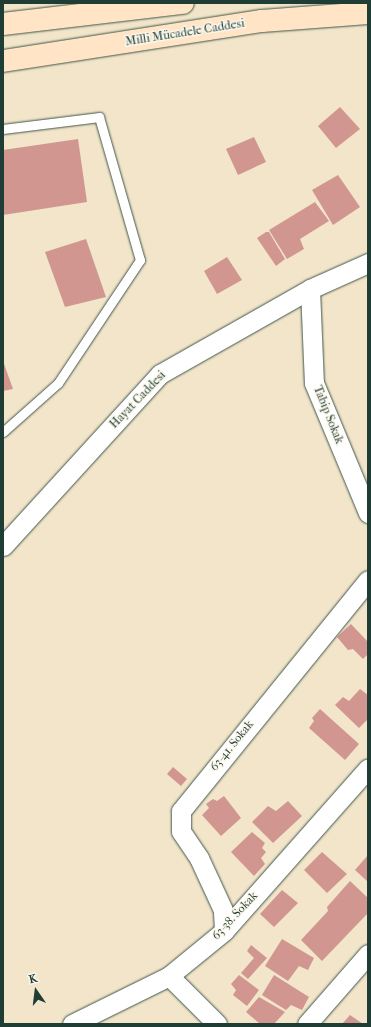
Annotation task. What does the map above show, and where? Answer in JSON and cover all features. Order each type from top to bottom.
[{"type":"street","points":[[3,24],[183,3]]},
{"type":"street","name":"Milli Mücadele Caddesi","points":[[3,61],[262,21],[368,13]]},
{"type":"street","name":"Hayat Caddesi","points":[[3,546],[160,374],[310,289],[368,262]]},
{"type":"street","name":"Tabip Sokak","points":[[310,289],[314,383],[368,513]]},
{"type":"street","name":"63-41. Sokak","points":[[224,931],[223,910],[199,858],[182,831],[181,811],[368,580]]},
{"type":"street","name":"63-38. Sokak","points":[[72,1024],[169,976],[224,931],[368,768]]},
{"type":"street","points":[[307,1024],[368,954]]},
{"type":"street","points":[[169,976],[217,1024]]},
{"type":"lane","points":[[3,129],[99,117],[140,260],[58,383],[3,432]]},
{"type":"building","points":[[340,107],[360,129],[336,148],[318,126]]},
{"type":"building","points":[[254,137],[266,162],[238,175],[226,149]]},
{"type":"building","points":[[78,139],[87,202],[3,215],[3,150]]},
{"type":"building","points":[[338,175],[360,207],[333,225],[312,190]]},
{"type":"building","points":[[315,202],[329,221],[300,239],[304,249],[287,259],[269,230]]},
{"type":"building","points":[[266,232],[269,232],[285,259],[276,266],[257,238]]},
{"type":"building","points":[[86,239],[106,297],[65,307],[45,252]]},
{"type":"building","points":[[227,257],[242,280],[217,294],[204,271]]},
{"type":"building","points":[[3,361],[13,389],[3,391]]},
{"type":"building","points":[[351,624],[368,642],[368,654],[363,659],[353,649],[348,650],[337,637]]},
{"type":"building","points":[[360,689],[368,695],[368,719],[359,728],[335,705],[343,697],[349,701]]},
{"type":"building","points":[[320,709],[359,744],[345,760],[309,728],[314,721],[312,718]]},
{"type":"building","points":[[173,767],[187,779],[181,786],[167,774]]},
{"type":"building","points":[[224,796],[241,818],[221,836],[202,815],[209,808],[206,804],[213,799],[217,801]]},
{"type":"building","points":[[288,801],[302,816],[273,843],[252,822],[268,806],[276,811]]},
{"type":"building","points":[[252,832],[265,843],[262,848],[266,852],[261,858],[265,864],[254,876],[231,852]]},
{"type":"building","points":[[322,852],[347,874],[327,893],[304,870]]},
{"type":"building","points":[[368,855],[368,882],[355,870]]},
{"type":"building","points":[[350,881],[368,898],[368,913],[322,961],[301,940],[328,911],[327,907]]},
{"type":"building","points":[[282,890],[298,903],[274,927],[260,914]]},
{"type":"building","points":[[282,939],[314,958],[308,970],[299,966],[288,981],[265,966]]},
{"type":"building","points":[[251,945],[267,958],[248,979],[241,973],[254,958],[247,951]]},
{"type":"building","points":[[239,975],[259,990],[247,1006],[233,995],[236,990],[231,984]]},
{"type":"building","points":[[274,975],[309,997],[302,1010],[291,1005],[286,1010],[262,995]]},
{"type":"building","points":[[259,997],[285,1012],[274,1024],[260,1024],[246,1012]]},
{"type":"building","points":[[350,1015],[363,1024],[342,1024]]}]
